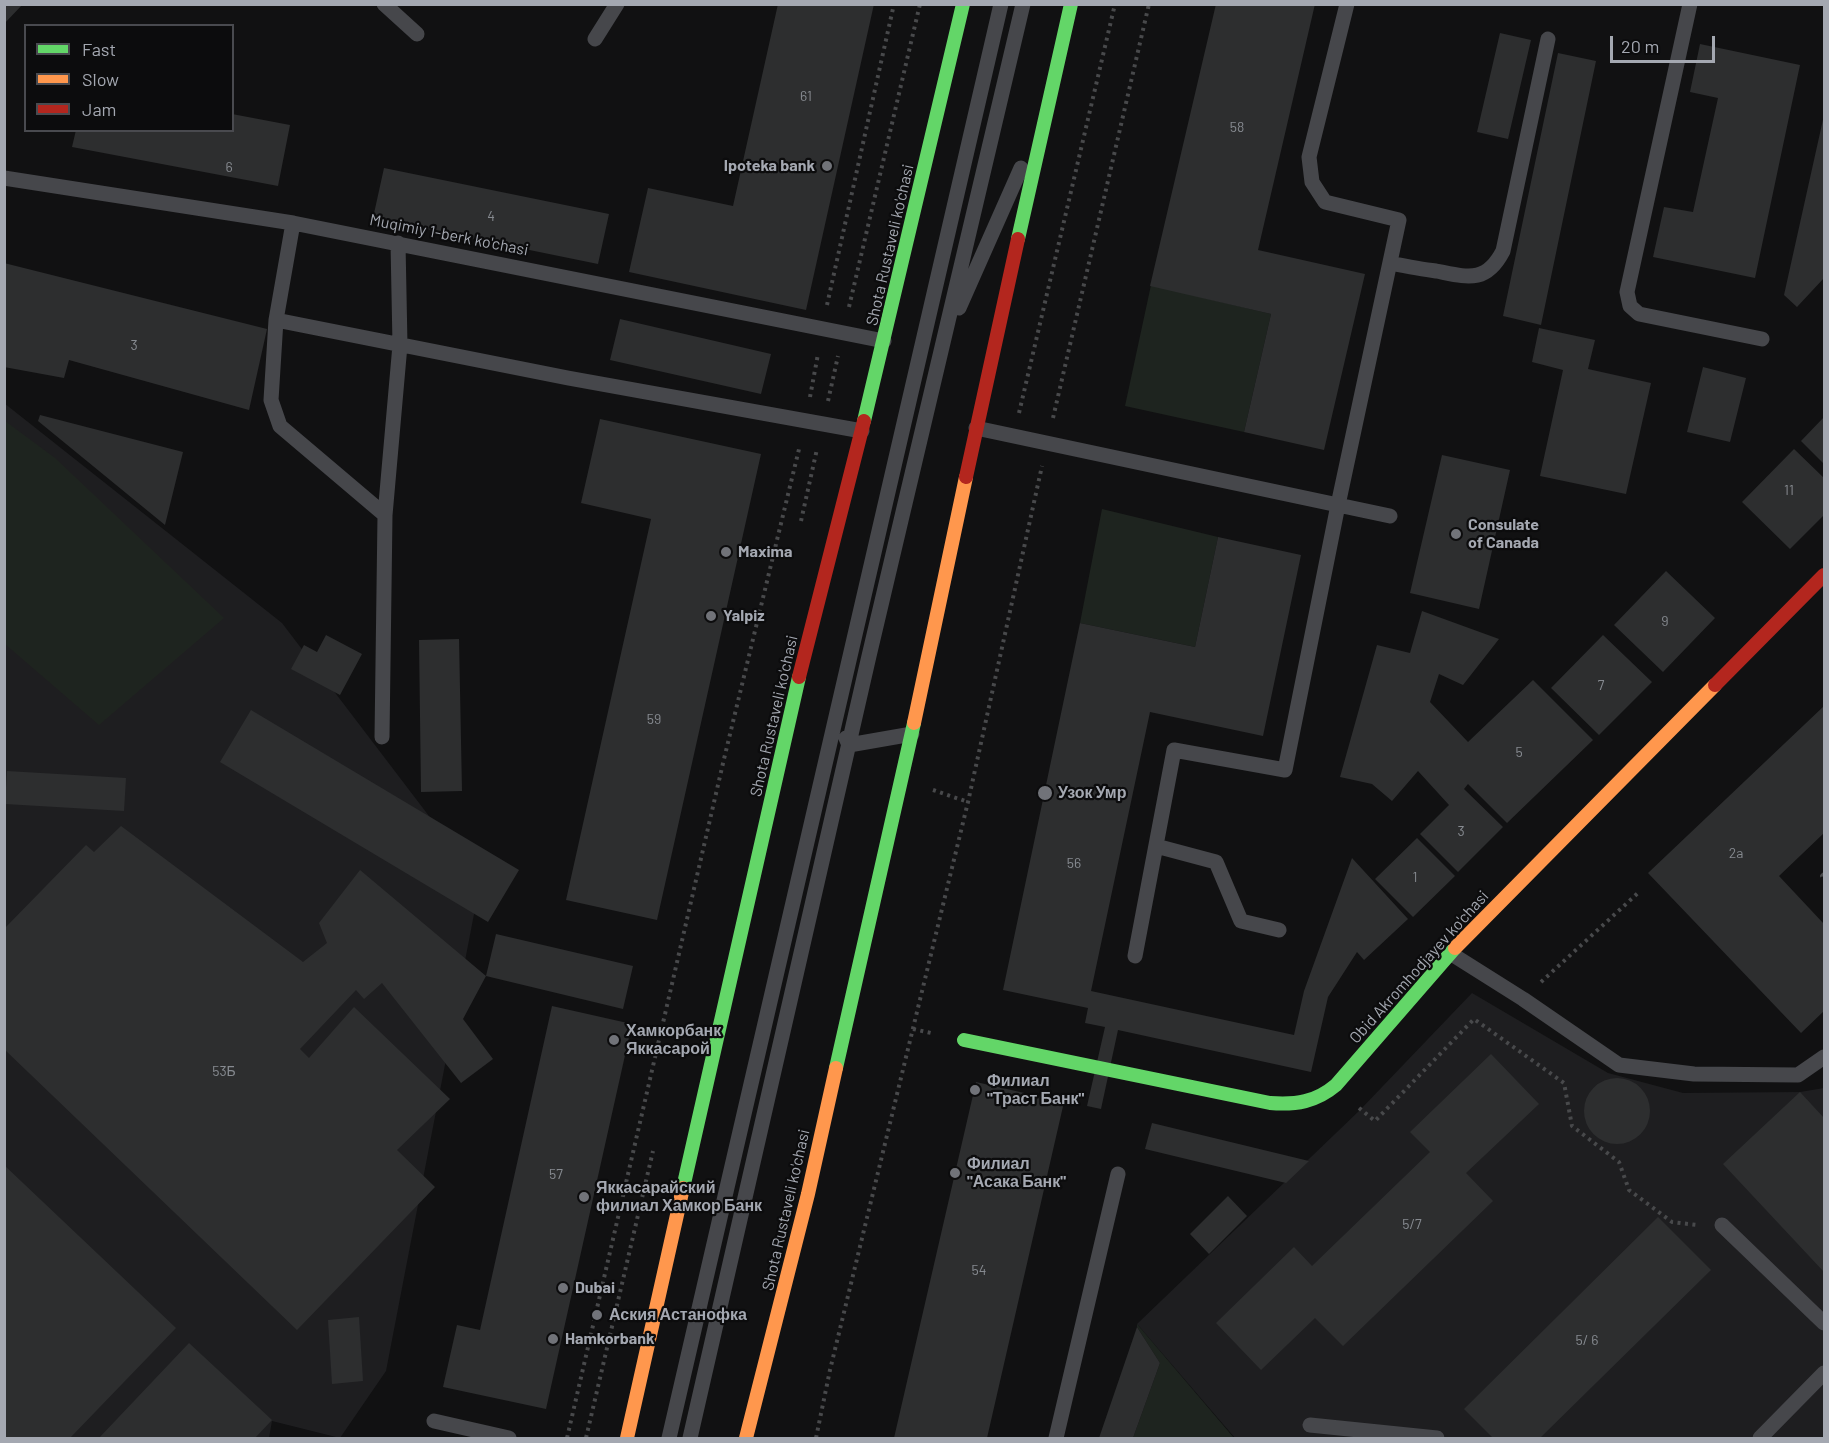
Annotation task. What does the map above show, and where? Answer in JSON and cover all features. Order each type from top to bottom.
[{"type":"main road","name":"Shota Rustaveli ko'chasi","points":[[627,1438],[789,718],[862,431],[963,4]]},
{"type":"main road","name":"Shota Rustaveli ko'chasi","points":[[746,1438],[808,1194],[912,734],[976,428],[1071,4]]},
{"type":"main road","name":"Obid Akromhodjayev ko'chasi","points":[[964,1040],[1279,1104],[1308,1103],[1323,1097],[1336,1085],[1450,953],[1824,575]]},
{"type":"lane","points":[[384,4],[417,34]]},
{"type":"lane","points":[[595,39],[617,4]]},
{"type":"lane","points":[[669,1438],[1001,4]]},
{"type":"lane","points":[[690,1438],[849,744],[1023,4]]},
{"type":"lane","points":[[1135,956],[1174,750],[1285,770],[1338,505],[1399,220],[1325,202],[1312,183],[1309,157],[1347,4]]},
{"type":"lane","points":[[1690,4],[1626,292],[1630,306],[1639,315],[1762,339]]},
{"type":"lane","points":[[1390,263],[1469,278],[1491,269],[1498,261],[1503,251],[1548,39]]},
{"type":"lane","points":[[945,341],[1046,111]]},
{"type":"lane","name":"Muqimiy 1-berk ko'chasi","points":[[4,178],[293,223],[884,340]]},
{"type":"lane","points":[[293,223],[276,320],[271,400],[280,426],[386,516]]},
{"type":"lane","points":[[382,737],[386,516],[400,345],[398,243]]},
{"type":"lane","points":[[276,320],[862,431]]},
{"type":"lane","points":[[976,428],[1390,516]]},
{"type":"lane","points":[[836,720],[849,744]]},
{"type":"lane","points":[[849,744],[912,734]]},
{"type":"lane","points":[[1156,846],[1216,862],[1241,921],[1279,930]]},
{"type":"lane","points":[[1450,953],[1523,999],[1619,1065],[1694,1074],[1798,1075],[1824,1057]]},
{"type":"lane","points":[[1056,1438],[1118,1174]]},
{"type":"lane","points":[[1722,1225],[1824,1323]]},
{"type":"lane","points":[[1760,1438],[1824,1373]]},
{"type":"lane","points":[[434,1421],[509,1438]]},
{"type":"lane","points":[[1310,1425],[1437,1438]]},
{"type":"path","points":[[567,1438],[718,782],[806,421],[822,328],[894,4]]},
{"type":"path","points":[[816,1438],[830,1370],[968,802],[1047,442],[1149,4]]},
{"type":"path","points":[[923,787],[968,802]]},
{"type":"path","points":[[1523,999],[1638,893]]},
{"type":"path","points":[[1336,1085],[1360,1110],[1375,1121],[1474,1019],[1564,1083],[1572,1126],[1619,1161],[1629,1191],[1672,1222],[1690,1226],[1722,1225]]},
{"type":"shaded area","points":[[1151,285],[1271,314],[1244,432],[1125,406]]},
{"type":"shaded area","points":[[4,403],[282,623],[480,883],[386,1371],[340,1438],[272,1421],[269,1438],[5,1438]]},
{"type":"shaded area","points":[[5,421],[55,458],[224,618],[99,725],[5,644]]},
{"type":"shaded area","points":[[1102,509],[1218,537],[1195,647],[1080,623]]},
{"type":"shaded area","points":[[1472,993],[1608,1073],[1683,1093],[1800,1092],[1824,1088],[1824,1438],[1235,1438],[1137,1324],[1360,1110]]},
{"type":"shaded area","points":[[1137,1324],[1234,1438],[1133,1438],[1160,1363]]},
{"type":"building","points":[[4,4],[23,4],[4,24]]},
{"type":"building","points":[[778,4],[874,4],[806,310],[629,272],[648,188],[733,206]]},
{"type":"building","points":[[1216,4],[1315,4],[1258,250],[1365,274],[1324,450],[1244,432],[1271,314],[1150,286]]},
{"type":"building","points":[[1500,33],[1531,40],[1508,139],[1477,132]]},
{"type":"building","points":[[1700,44],[1800,65],[1755,278],[1653,257],[1664,207],[1693,212],[1718,98],[1690,92]]},
{"type":"building","points":[[1558,53],[1596,61],[1541,325],[1503,316]]},
{"type":"building","points":[[234,114],[290,125],[278,186],[72,147],[76,132],[234,132]]},
{"type":"building","points":[[1824,115],[1824,278],[1797,307],[1784,295]]},
{"type":"building","points":[[384,168],[609,214],[598,264],[373,218]]},
{"type":"building","points":[[4,263],[267,329],[249,410],[69,360],[64,378],[4,367]]},
{"type":"building","points":[[620,319],[771,354],[761,394],[610,360]]},
{"type":"building","points":[[1539,328],[1595,340],[1588,369],[1651,383],[1626,494],[1540,476],[1563,370],[1532,362]]},
{"type":"building","points":[[1703,367],[1746,378],[1730,442],[1687,432]]},
{"type":"building","points":[[40,415],[183,452],[165,525],[38,421]]},
{"type":"building","points":[[1824,417],[1824,464],[1801,441]]},
{"type":"building","points":[[600,419],[761,454],[657,920],[566,900],[651,519],[581,503]]},
{"type":"building","points":[[1794,449],[1824,478],[1824,515],[1790,549],[1742,502]]},
{"type":"building","points":[[1442,455],[1510,470],[1479,609],[1410,593]]},
{"type":"building","points":[[1218,537],[1301,555],[1263,736],[1150,712],[1091,991],[1294,1035],[1304,991],[1352,858],[1408,919],[1364,960],[1357,952],[1328,997],[1311,1072],[1118,1030],[1101,1109],[1087,1106],[1105,1027],[1085,1023],[1088,1008],[1003,990],[1080,623],[1195,647]]},
{"type":"building","points":[[1666,571],[1715,618],[1663,672],[1614,625]]},
{"type":"building","points":[[1422,611],[1499,639],[1463,685],[1439,674],[1430,702],[1468,742],[1533,680],[1593,740],[1507,823],[1468,784],[1464,789],[1503,827],[1458,872],[1420,834],[1449,805],[1418,771],[1392,801],[1372,784],[1340,777],[1377,645],[1410,653]]},
{"type":"building","points":[[326,635],[362,654],[340,695],[291,669],[304,645],[317,652]]},
{"type":"building","points":[[1603,635],[1652,682],[1599,735],[1551,688]]},
{"type":"building","points":[[459,639],[462,791],[421,792],[419,640]]},
{"type":"building","points":[[1824,706],[1824,833],[1779,876],[1824,924],[1824,1011],[1801,1033],[1648,873]]},
{"type":"building","points":[[251,710],[519,870],[488,922],[220,762]]},
{"type":"building","points":[[7,771],[126,778],[124,811],[5,804]]},
{"type":"building","points":[[121,826],[303,962],[327,943],[319,923],[360,870],[486,976],[463,1019],[493,1059],[461,1083],[382,983],[364,999],[356,990],[300,1049],[309,1058],[354,1007],[450,1099],[397,1150],[435,1187],[297,1330],[4,1049],[4,929],[86,845],[94,852]]},
{"type":"building","points":[[1417,838],[1455,876],[1413,917],[1375,879]]},
{"type":"building","points":[[496,934],[633,966],[623,1009],[486,976]]},
{"type":"building","points":[[552,1006],[632,1024],[546,1409],[443,1387],[457,1325],[480,1330]]},
{"type":"building","points":[[1491,1054],[1539,1104],[1466,1173],[1493,1201],[1343,1346],[1315,1318],[1261,1370],[1216,1323],[1294,1247],[1312,1266],[1430,1152],[1410,1132]]},
{"type":"building","points":[[1617,1078],[1630,1081],[1640,1088],[1647,1098],[1650,1111],[1647,1124],[1640,1134],[1630,1141],[1617,1144],[1604,1141],[1594,1134],[1587,1124],[1584,1111],[1587,1098],[1594,1088],[1604,1081]]},
{"type":"building","points":[[976,1082],[1064,1102],[987,1438],[894,1438]]},
{"type":"building","points":[[1800,1092],[1824,1118],[1824,1272],[1723,1164]]},
{"type":"building","points":[[1152,1123],[1309,1161],[1286,1183],[1145,1149]]},
{"type":"building","points":[[4,1165],[176,1328],[70,1438],[4,1438]]},
{"type":"building","points":[[1228,1196],[1247,1216],[1209,1254],[1190,1234]]},
{"type":"building","points":[[1658,1217],[1711,1270],[1540,1438],[1493,1438],[1464,1409]]},
{"type":"building","points":[[359,1317],[363,1381],[332,1384],[328,1320]]},
{"type":"building","points":[[1137,1327],[1160,1363],[1133,1438],[1099,1438]]},
{"type":"building","points":[[189,1343],[272,1420],[255,1438],[99,1438]]},
{"type":"traffic: fast","points":[[864,421],[963,4]]},
{"type":"traffic: fast","points":[[1018,239],[1071,4]]},
{"type":"traffic: fast","points":[[683,1188],[799,677]]},
{"type":"traffic: fast","points":[[836,1068],[914,723]]},
{"type":"traffic: fast","points":[[964,1040],[1270,1103],[1297,1103],[1313,1099],[1336,1085],[1455,948]]},
{"type":"traffic: slow","points":[[914,723],[966,477]]},
{"type":"traffic: slow","points":[[1455,948],[1715,685]]},
{"type":"traffic: slow","points":[[746,1438],[808,1194],[836,1068]]},
{"type":"traffic: slow","points":[[627,1438],[683,1188]]},
{"type":"traffic: jam","points":[[966,477],[1018,239]]},
{"type":"traffic: jam","points":[[799,677],[864,421]]},
{"type":"traffic: jam","points":[[1715,685],[1824,575]]},
{"type":"place","name":"Ipoteka bank","points":[[827,166]]},
{"type":"place","name":"Consulate of Canada","points":[[1456,534]]},
{"type":"place","name":"Maxima","points":[[726,552]]},
{"type":"place","name":"Yalpiz","points":[[711,616]]},
{"type":"place","name":"Узок Умр","points":[[1045,793]]},
{"type":"place","name":"Хамкорбанк Яккасарой","points":[[614,1040]]},
{"type":"place","name":"Филиал \"Траст Банк\"","points":[[975,1090]]},
{"type":"place","name":"Филиал \"Асака Банк\"","points":[[955,1173]]},
{"type":"place","name":"Яккасарайский филиал Хамкор Банк","points":[[584,1197]]},
{"type":"place","name":"Dubai","points":[[563,1288]]},
{"type":"place","name":"Аския Астанофка","points":[[597,1315]]},
{"type":"place","name":"Hamkorbank","points":[[553,1339]]}]
